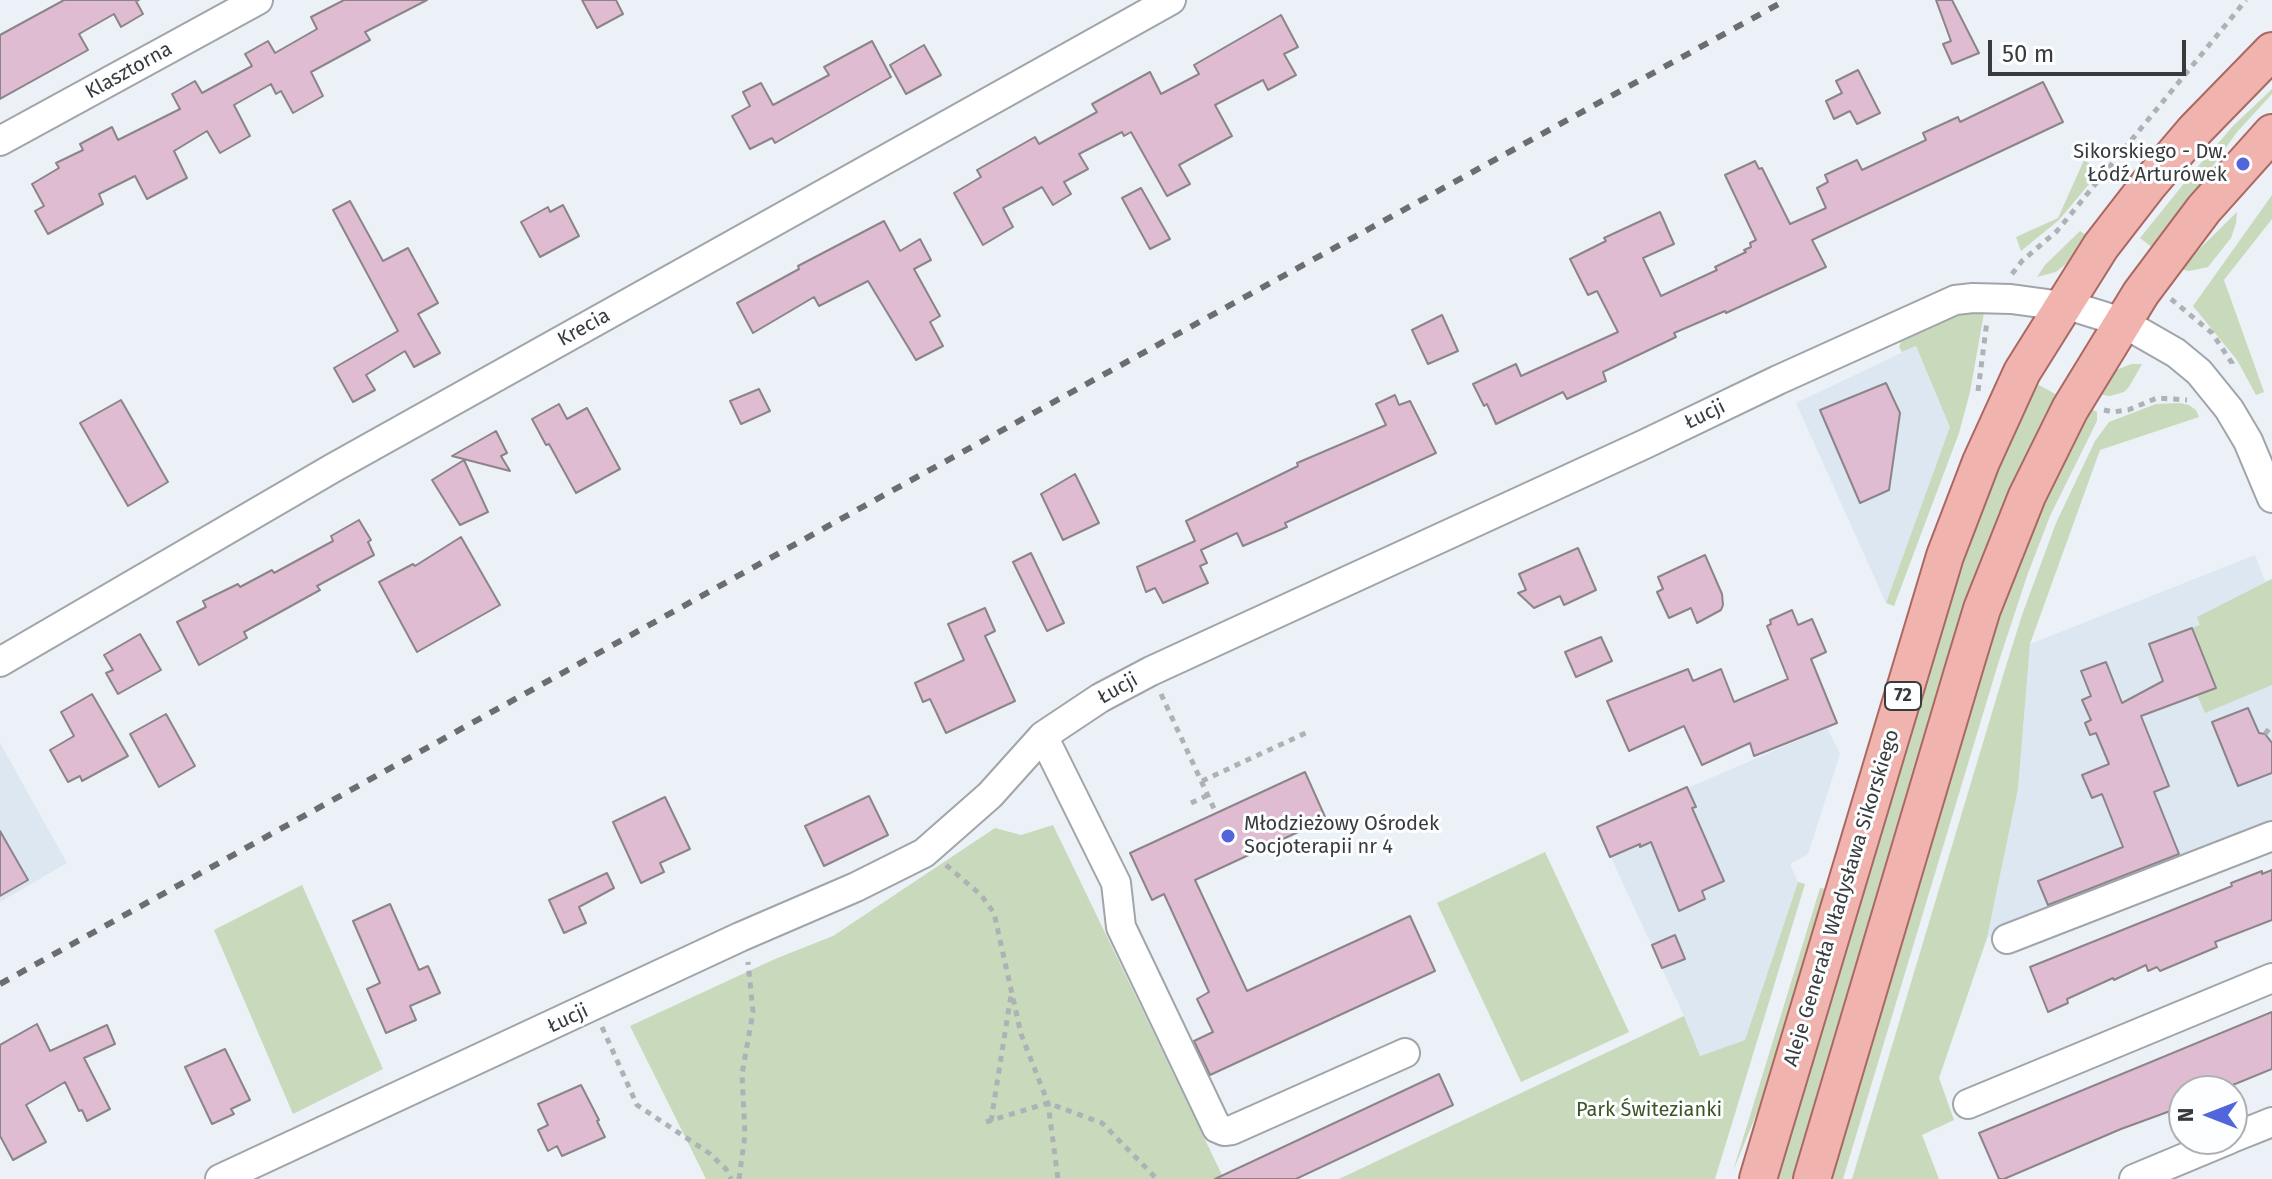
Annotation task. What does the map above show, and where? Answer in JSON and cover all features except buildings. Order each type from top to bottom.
[{"type":"main road","name":"Aleje Generała Władysława Sikorskiego","points":[[1758,1179],[1945,556],[1960,512],[2022,372],[2101,246],[2149,184],[2195,130],[2272,51]]},
{"type":"main road","name":"72","points":[[1812,1179],[1965,665],[1987,597],[2037,475],[2070,409],[2158,268],[2204,209],[2272,133]]},
{"type":"street","name":"Klasztorna","points":[[0,141],[258,0]]},
{"type":"street","name":"Krecia","points":[[0,662],[333,468],[1171,0]]},
{"type":"street","name":"Łucji","points":[[220,1179],[924,853],[990,795],[1043,736],[1100,698],[1151,671],[1949,302],[1984,298],[2063,305],[2122,322],[2161,344],[2187,361],[2228,407],[2248,441],[2272,498]]},
{"type":"street","points":[[1043,736],[1116,883],[1121,927],[1217,1128],[1232,1130],[1405,1053]]},
{"type":"street","points":[[2007,939],[2272,836]]},
{"type":"street","points":[[1968,1104],[2272,978]]},
{"type":"street","points":[[2248,1132],[2272,1122]]},
{"type":"street","points":[[2134,1179],[2192,1155]]},
{"type":"path","points":[[2008,279],[2022,261],[2057,231],[2246,0]]},
{"type":"path","points":[[1977,404],[1988,316]]},
{"type":"path","points":[[2098,408],[2113,412],[2128,410],[2165,397],[2199,406],[2228,407]]},
{"type":"path","points":[[1151,671],[1216,813]]},
{"type":"path","points":[[2265,734],[2272,725]]},
{"type":"path","points":[[1202,781],[1310,731]]},
{"type":"path","points":[[1191,803],[1208,795]]},
{"type":"path","points":[[924,853],[941,861],[981,895],[994,913],[1021,1034],[1048,1103],[1058,1179]]},
{"type":"path","points":[[739,1179],[745,1135],[742,1074],[753,1012],[747,955]]},
{"type":"path","points":[[1012,993],[988,1122],[1048,1103],[1102,1123],[1157,1179]]},
{"type":"path","points":[[593,1007],[637,1105],[709,1153],[726,1169],[731,1179]]},
{"type":"shaded area","points":[[1916,346],[1951,427],[1886,603],[1796,403]]},
{"type":"shaded area","points":[[2255,555],[2265,581],[2272,579],[2272,823],[1987,938],[2018,789],[2030,644]]},
{"type":"shaded area","points":[[1827,728],[1840,754],[1808,854],[1790,864],[1798,882],[1745,1040],[1700,1056],[1597,827]]},
{"type":"shaded area","points":[[0,743],[67,863],[0,902]]},
{"type":"green space","points":[[2272,89],[2272,94],[2237,132],[2154,249],[2140,238],[2233,126]]},
{"type":"green space","points":[[2084,160],[2100,171],[2059,220],[2021,251],[2016,237],[2058,218]]},
{"type":"green space","points":[[2272,195],[2272,219],[2224,280],[2264,392],[2256,395],[2237,360],[2193,306]]},
{"type":"green space","points":[[2237,212],[2231,238],[2208,267],[2189,271],[2179,269]]},
{"type":"green space","points":[[2080,231],[2087,236],[2066,264],[2056,272],[2037,277],[2045,265]]},
{"type":"green space","points":[[1973,311],[1984,313],[1970,392],[1959,433],[1894,606],[1886,603],[1950,427],[1916,346],[1902,352],[1899,347],[1902,338],[1949,316]]},
{"type":"green space","points":[[2131,364],[2142,364],[2124,392],[2110,396],[2099,394],[2114,371]]},
{"type":"green space","points":[[2037,384],[2059,396],[2028,454],[1978,570],[1796,1179],[1775,1179],[1973,524]]},
{"type":"green space","points":[[2180,403],[2196,410],[2199,417],[2100,450],[2030,644],[2018,789],[1987,938],[1939,1078],[1954,1120],[1922,1135],[1939,1179],[1852,1179],[2006,666],[2056,523],[2095,441],[2109,422],[2156,404]]},
{"type":"green space","points":[[2090,408],[2097,412],[2097,421],[2050,516],[2027,576],[1843,1179],[1830,1179],[1998,615],[2038,512]]},
{"type":"green space","points":[[2272,579],[2272,685],[2205,713],[2197,695],[2216,688],[2192,628],[2200,625],[2197,617]]},
{"type":"green space","points":[[1053,825],[1224,1179],[706,1179],[630,1026],[775,959],[833,936],[995,828],[1021,835]]},
{"type":"green space","points":[[1545,852],[1629,1032],[1521,1082],[1437,903]]},
{"type":"green space","name":"Park Świtezianki","points":[[1798,882],[1805,884],[1715,1179],[1339,1179],[1684,1016],[1700,1056],[1745,1040]]},
{"type":"green space","points":[[302,885],[383,1069],[293,1114],[214,930]]},
{"type":"green space","points":[[1820,888],[1826,889],[1780,1042],[1759,1108],[1733,1171]]},
{"type":"railway","points":[[0,984],[1786,0]]},
{"type":"place","name":"Sikorskiego - Dw. Łódź Arturówek","points":[[2243,164]]},
{"type":"place","name":"Młodzieżowy Ośrodek Socjoterapii nr 4","points":[[1228,836]]}]
